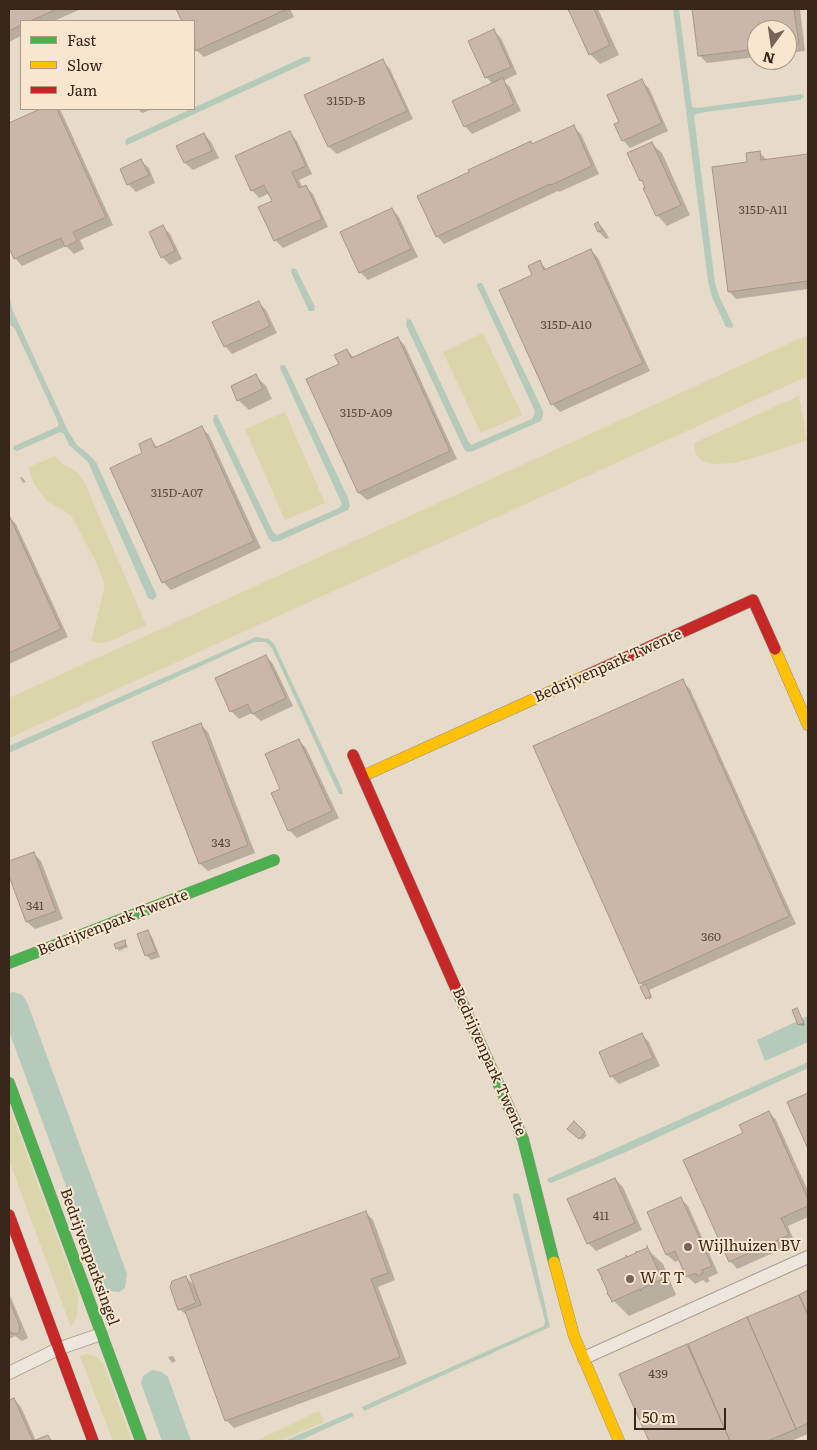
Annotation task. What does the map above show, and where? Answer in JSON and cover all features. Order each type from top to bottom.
[{"type":"street","name":"Bedrijvenpark Twente","points":[[363,776],[753,600],[803,699],[808,724]]},
{"type":"street","name":"Bedrijvenpark Twente","points":[[353,755],[523,1139],[550,1252],[574,1336],[619,1441]]},
{"type":"street","name":"Bedrijvenpark Twente","points":[[9,964],[274,860]]},
{"type":"street","name":"Bedrijvenparksingel","points":[[9,1083],[141,1441]]},
{"type":"street","points":[[9,1215],[93,1441]]},
{"type":"street","points":[[584,1358],[808,1257]]},
{"type":"street","points":[[9,1373],[58,1350],[102,1334]]},
{"type":"shaded area","points":[[673,9],[679,9],[692,107],[697,108],[802,94],[804,97],[800,100],[705,112],[694,116],[715,283],[733,325],[732,328],[726,327],[712,297],[708,281]]},
{"type":"shaded area","points":[[304,57],[310,57],[310,61],[127,145],[125,143],[126,139],[189,110],[195,110],[195,107]]},
{"type":"shaded area","points":[[292,268],[296,269],[315,307],[314,311],[309,311],[291,272]]},
{"type":"shaded area","points":[[478,283],[482,283],[543,411],[543,416],[541,421],[467,452],[406,325],[407,319],[411,320],[471,445],[532,419],[535,413],[534,409],[477,286]]},
{"type":"shaded area","points":[[9,291],[12,309],[68,431],[77,445],[96,462],[157,596],[153,600],[148,598],[88,462],[69,445],[64,434],[60,432],[17,451],[13,449],[14,446],[57,427],[59,424],[15,329],[9,325]]},
{"type":"shaded area","points":[[483,333],[522,415],[481,433],[443,352]]},
{"type":"shaded area","points":[[808,335],[808,376],[9,738],[9,698]]},
{"type":"shaded area","points":[[281,365],[285,365],[348,498],[350,506],[348,510],[273,542],[269,539],[213,421],[214,415],[217,415],[273,532],[277,535],[339,508],[342,504],[280,368]]},
{"type":"shaded area","points":[[799,396],[807,440],[734,463],[714,464],[702,461],[696,454],[694,443]]},
{"type":"shaded area","points":[[285,412],[325,503],[285,520],[245,429]]},
{"type":"shaded area","points":[[55,456],[64,465],[78,473],[86,486],[146,625],[108,642],[91,641],[104,590],[104,582],[95,560],[72,517],[48,502],[34,484],[31,476],[29,467]]},
{"type":"shaded area","points":[[256,637],[269,639],[274,644],[343,794],[339,794],[272,648],[266,642],[254,642],[9,753],[9,746]]},
{"type":"shaded area","points":[[14,992],[22,995],[27,1002],[127,1274],[125,1288],[119,1292],[108,1291],[102,1284],[9,1031],[9,993]]},
{"type":"shaded area","points":[[808,1016],[808,1042],[765,1061],[757,1040]]},
{"type":"shaded area","points":[[808,1062],[808,1068],[626,1152],[551,1183],[548,1182],[547,1179]]},
{"type":"shaded area","points":[[9,1106],[78,1294],[77,1317],[71,1327],[9,1160]]},
{"type":"shaded area","points":[[514,1193],[520,1196],[550,1327],[364,1411],[362,1407],[368,1404],[544,1326],[545,1321],[513,1196]]},
{"type":"shaded area","points":[[88,1354],[96,1357],[103,1363],[132,1441],[113,1441],[80,1356]]},
{"type":"shaded area","points":[[152,1370],[162,1372],[168,1377],[191,1441],[162,1441],[141,1383],[143,1376]]},
{"type":"shaded area","points":[[319,1411],[324,1422],[279,1441],[256,1441]]},
{"type":"shaded area","points":[[352,1412],[354,1416],[299,1441],[284,1441]]},
{"type":"building","points":[[9,9],[57,9],[32,20],[20,20],[20,26],[9,31]]},
{"type":"building","points":[[176,9],[287,9],[195,51],[195,20],[182,20]]},
{"type":"building","points":[[568,9],[594,9],[610,45],[589,55]]},
{"type":"building","points":[[692,9],[794,9],[796,20],[747,20],[747,50],[698,56]]},
{"type":"building","points":[[494,29],[511,67],[485,78],[468,41]]},
{"type":"building","points":[[383,59],[407,111],[328,147],[304,95]]},
{"type":"building","points":[[503,78],[514,104],[464,127],[452,101]]},
{"type":"building","points":[[642,79],[662,123],[622,141],[614,124],[619,122],[607,95]]},
{"type":"building","points":[[38,110],[57,110],[106,217],[73,232],[77,241],[65,247],[61,238],[14,259],[9,248],[9,123]]},
{"type":"building","points":[[574,125],[592,166],[436,237],[417,196],[531,141],[532,144]]},
{"type":"building","points":[[290,131],[306,166],[292,172],[299,188],[306,185],[322,219],[274,241],[258,207],[272,201],[264,185],[251,191],[235,156]]},
{"type":"building","points":[[204,133],[212,151],[184,163],[176,146]]},
{"type":"building","points":[[652,142],[681,205],[656,216],[643,188],[645,188],[642,180],[640,181],[627,153]]},
{"type":"building","points":[[760,151],[761,160],[808,154],[808,281],[728,292],[712,167],[747,162],[746,153]]},
{"type":"building","points":[[141,159],[149,175],[127,185],[120,169]]},
{"type":"building","points":[[392,208],[411,249],[359,273],[340,232]]},
{"type":"building","points":[[598,222],[602,230],[598,232],[594,224]]},
{"type":"building","points":[[163,225],[175,251],[161,258],[149,232]]},
{"type":"building","points":[[591,249],[643,363],[551,405],[499,290],[532,275],[528,266],[540,260],[544,270]]},
{"type":"building","points":[[259,301],[270,326],[224,347],[212,322]]},
{"type":"building","points":[[398,337],[450,451],[358,493],[306,379],[339,364],[334,355],[347,349],[351,358]]},
{"type":"building","points":[[256,374],[263,389],[237,401],[231,386]]},
{"type":"building","points":[[202,426],[254,541],[162,583],[110,468],[142,453],[139,444],[151,438],[155,448]]},
{"type":"building","points":[[9,515],[61,629],[9,653]]},
{"type":"building","points":[[266,655],[286,698],[252,714],[248,704],[230,712],[215,678]]},
{"type":"building","points":[[683,679],[789,916],[639,984],[533,746]]},
{"type":"building","points":[[201,723],[248,845],[199,864],[152,742]]},
{"type":"building","points":[[299,739],[332,811],[288,831],[271,793],[280,789],[265,754]]},
{"type":"building","points":[[34,852],[56,911],[26,922],[9,876],[9,861]]},
{"type":"building","points":[[148,930],[156,952],[145,956],[137,934]]},
{"type":"building","points":[[125,940],[126,945],[116,949],[114,944]]},
{"type":"building","points":[[646,984],[651,996],[646,999],[640,987]]},
{"type":"building","points":[[797,1008],[804,1023],[798,1025],[792,1010]]},
{"type":"building","points":[[642,1033],[653,1058],[610,1077],[599,1052]]},
{"type":"building","points":[[808,1093],[808,1149],[787,1102]]},
{"type":"building","points":[[769,1111],[808,1199],[808,1206],[781,1218],[789,1235],[729,1262],[683,1160],[743,1133],[739,1125]]},
{"type":"building","points":[[574,1121],[585,1132],[579,1139],[567,1129]]},
{"type":"building","points":[[615,1178],[635,1223],[587,1244],[567,1199]]},
{"type":"building","points":[[681,1197],[712,1266],[702,1270],[703,1273],[697,1276],[696,1273],[686,1277],[675,1251],[666,1255],[647,1212]]},
{"type":"building","points":[[366,1211],[388,1273],[371,1279],[400,1357],[225,1421],[185,1311],[201,1305],[190,1275]]},
{"type":"building","points":[[647,1246],[663,1281],[651,1284],[641,1289],[641,1291],[640,1289],[611,1302],[597,1270],[626,1257],[626,1255],[627,1257],[636,1253],[636,1251],[647,1248]]},
{"type":"building","points":[[186,1276],[196,1303],[178,1310],[170,1287],[172,1281]]},
{"type":"building","points":[[808,1290],[808,1315],[799,1295]]},
{"type":"building","points":[[799,1295],[808,1315],[808,1423],[796,1429],[747,1317]]},
{"type":"building","points":[[9,1300],[20,1326],[17,1334],[11,1333],[9,1330]]},
{"type":"building","points":[[747,1317],[796,1429],[767,1441],[730,1441],[688,1344]]},
{"type":"building","points":[[687,1344],[730,1441],[649,1441],[619,1374]]},
{"type":"building","points":[[14,1398],[33,1441],[9,1441],[9,1400]]},
{"type":"building","points":[[48,1435],[51,1441],[33,1441]]},
{"type":"traffic: fast","points":[[9,963],[274,860]]},
{"type":"traffic: fast","points":[[457,991],[523,1139],[554,1262]]},
{"type":"traffic: fast","points":[[9,1083],[141,1441]]},
{"type":"traffic: slow","points":[[775,649],[808,725]]},
{"type":"traffic: slow","points":[[363,776],[585,676]]},
{"type":"traffic: slow","points":[[554,1262],[574,1336],[619,1441]]},
{"type":"traffic: jam","points":[[585,676],[753,600],[775,649]]},
{"type":"traffic: jam","points":[[353,755],[457,991]]},
{"type":"traffic: jam","points":[[9,1215],[93,1441]]},
{"type":"place","name":"Wijlhuizen BV","points":[[688,1247]]},
{"type":"place","name":"W T T","points":[[630,1279]]}]
